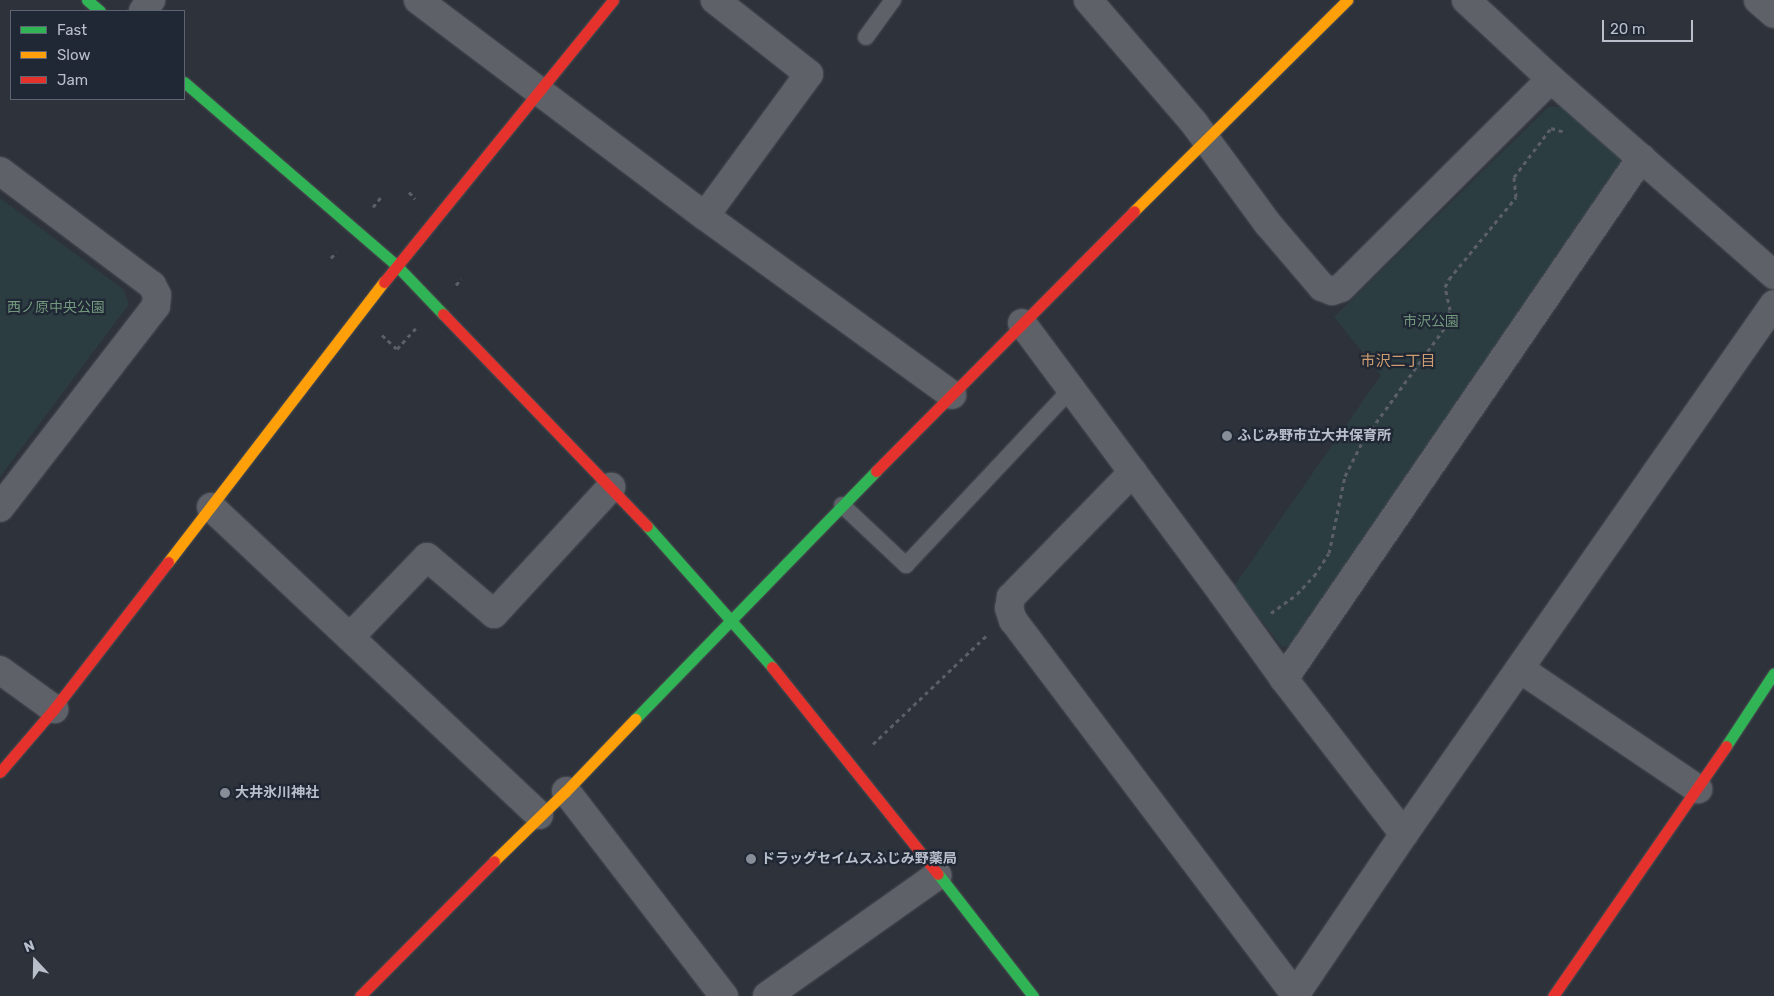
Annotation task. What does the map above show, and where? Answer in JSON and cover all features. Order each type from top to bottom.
[{"type":"street","points":[[87,0],[99,10]]},
{"type":"street","points":[[418,0],[705,216],[952,395]]},
{"type":"street","points":[[0,772],[54,709],[397,266],[613,0]]},
{"type":"street","points":[[705,216],[809,74],[715,0]]},
{"type":"street","points":[[1088,0],[1206,140],[1268,224],[1322,287],[1332,291],[1341,288],[1551,80]]},
{"type":"street","points":[[360,996],[539,815],[566,791],[842,505],[1022,323],[1347,0]]},
{"type":"street","points":[[1466,0],[1551,80],[1774,275]]},
{"type":"street","points":[[1758,0],[1774,14]]},
{"type":"street","points":[[185,83],[397,266],[437,305],[611,487],[732,620],[806,707],[1033,996]]},
{"type":"street","points":[[1284,679],[1641,158]]},
{"type":"street","points":[[0,171],[152,285],[157,295],[156,306],[0,508]]},
{"type":"street","points":[[1133,472],[1010,597],[1009,608],[1013,620],[1296,995],[1404,834],[1774,304]]},
{"type":"street","points":[[1022,323],[1284,679],[1404,834]]},
{"type":"street","points":[[350,638],[427,557],[494,614],[611,487]]},
{"type":"street","points":[[211,507],[539,815]]},
{"type":"street","points":[[1520,669],[1698,789]]},
{"type":"street","points":[[0,670],[54,709]]},
{"type":"street","points":[[1553,996],[1698,789],[1774,673]]},
{"type":"street","points":[[566,791],[724,996]]},
{"type":"street","points":[[767,996],[938,875]]},
{"type":"lane","points":[[866,37],[893,0]]},
{"type":"lane","points":[[842,505],[906,565],[1071,389]]},
{"type":"path","points":[[1245,624],[1267,616],[1297,594],[1314,576],[1329,553],[1345,476],[1362,442],[1448,323],[1450,310],[1445,287],[1449,279],[1516,197],[1514,177],[1551,128],[1588,137],[1600,122]]},
{"type":"path","points":[[360,315],[397,349],[461,279]]},
{"type":"path","points":[[870,746],[999,623],[1009,608]]},
{"type":"green space","name":"市沢公園","points":[[1548,107],[1562,107],[1619,155],[1623,162],[1298,645],[1282,647],[1234,586],[1381,375],[1334,317]]},
{"type":"green space","name":"西ノ原中央公園","points":[[0,198],[124,290],[129,304],[0,477]]},
{"type":"traffic: fast","points":[[87,0],[99,10]]},
{"type":"traffic: fast","points":[[185,83],[397,266],[443,314]]},
{"type":"traffic: fast","points":[[635,719],[876,471]]},
{"type":"traffic: fast","points":[[647,526],[772,667]]},
{"type":"traffic: fast","points":[[1726,746],[1774,673]]},
{"type":"traffic: fast","points":[[938,874],[1033,996]]},
{"type":"traffic: slow","points":[[1134,211],[1347,0]]},
{"type":"traffic: slow","points":[[168,562],[384,282]]},
{"type":"traffic: slow","points":[[494,861],[566,791],[635,719]]},
{"type":"traffic: jam","points":[[384,282],[613,0]]},
{"type":"traffic: jam","points":[[876,471],[1134,211]]},
{"type":"traffic: jam","points":[[443,314],[647,526]]},
{"type":"traffic: jam","points":[[0,772],[54,709],[168,562]]},
{"type":"traffic: jam","points":[[772,667],[938,874]]},
{"type":"traffic: jam","points":[[1553,996],[1726,746]]},
{"type":"traffic: jam","points":[[360,996],[494,861]]},
{"type":"place","name":"ふじみ野市立大井保育所","points":[[1227,436]]},
{"type":"place","name":"大井氷川神社","points":[[225,793]]},
{"type":"place","name":"ドラッグセイムスふじみ野薬局","points":[[751,859]]},
{"type":"district","name":"市沢二丁目","points":[[1398,362]]}]
